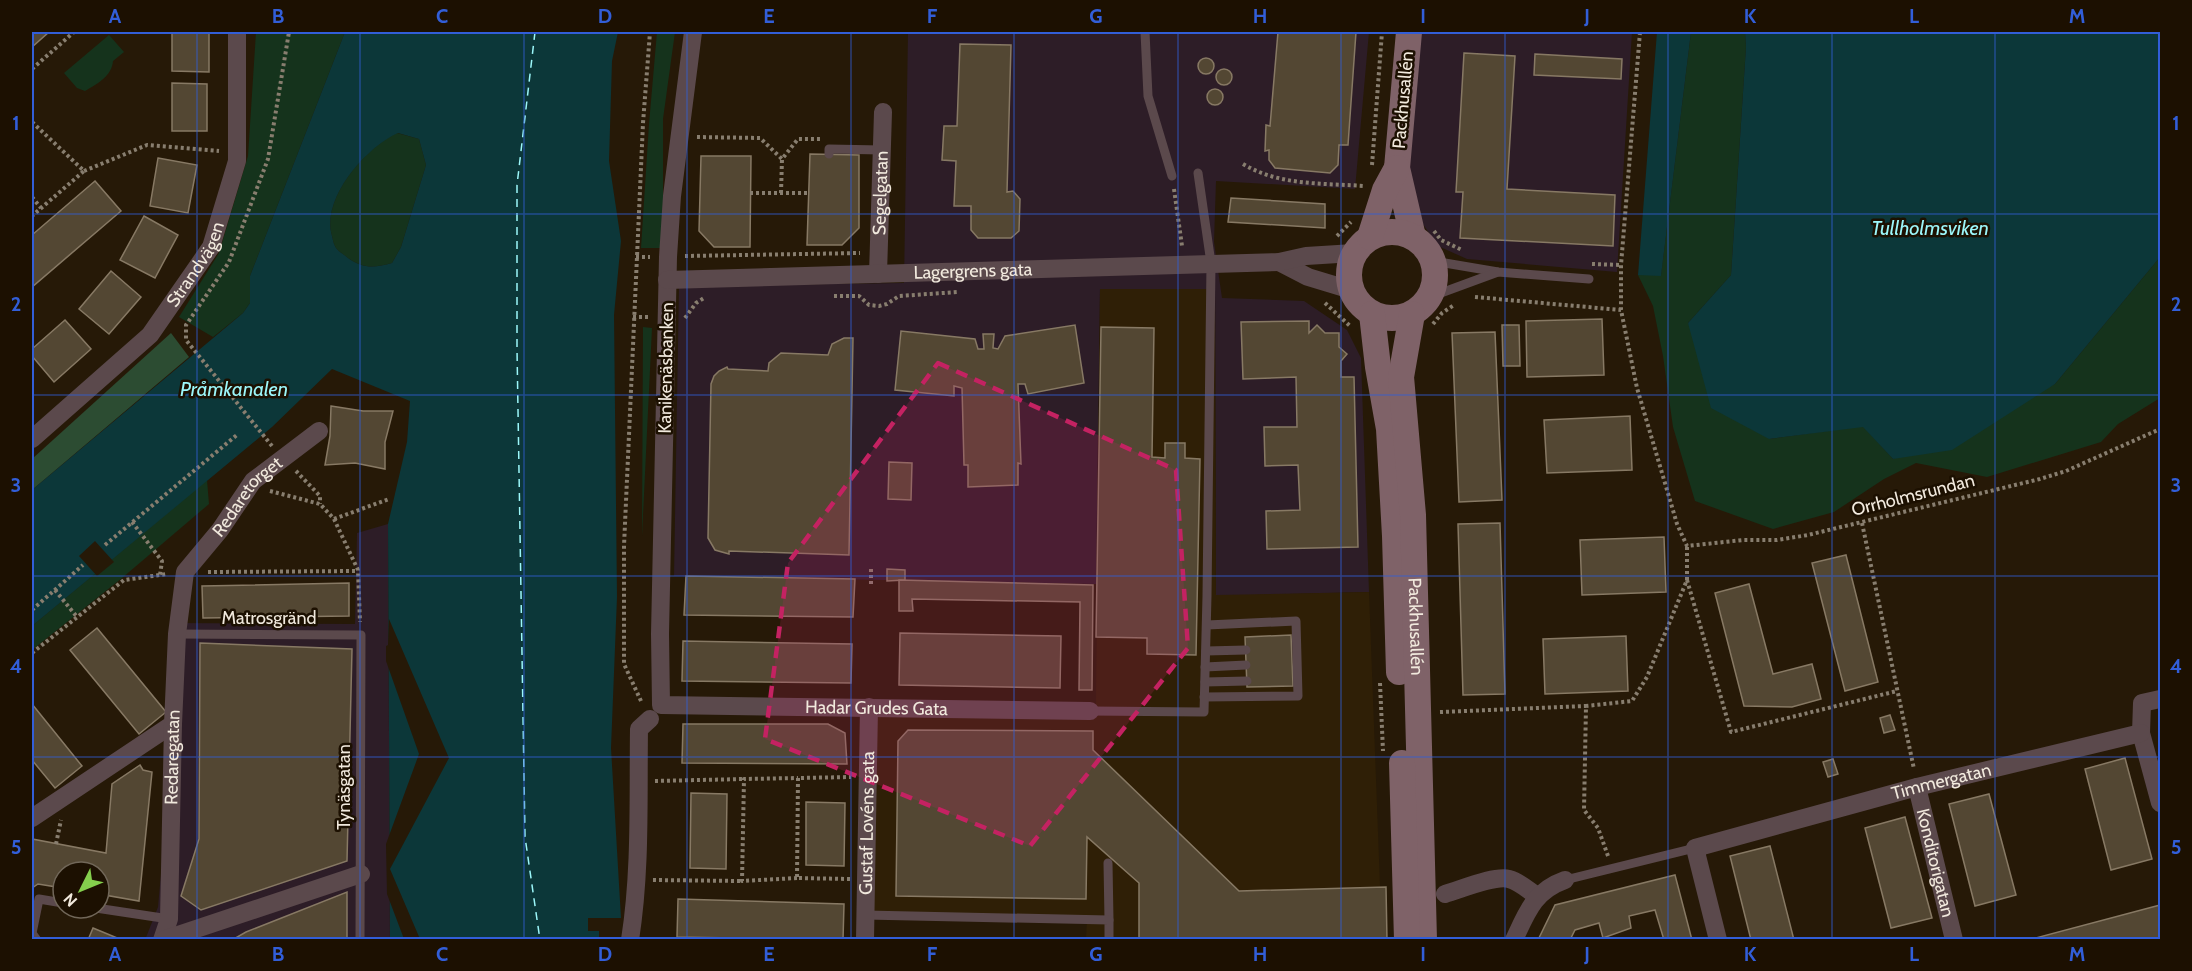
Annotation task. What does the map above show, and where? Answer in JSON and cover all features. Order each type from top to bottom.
[{"type":"street","name":"Strandvägen","points":[[32,439],[150,335],[211,247],[237,161],[237,32]]},
{"type":"street","name":"Kanikenäsbanken","points":[[655,712],[667,280],[672,196],[693,32]]},
{"type":"street","name":"Packhusallén","points":[[1409,32],[1397,168],[1413,237]]},
{"type":"street","name":"Segelgatan","points":[[878,274],[883,112]]},
{"type":"street","name":"Packhusallén","points":[[1362,245],[1385,190],[1397,168]]},
{"type":"street","points":[[1391,231],[1413,237],[1428,252],[1433,261],[1434,286],[1421,305],[1399,318],[1385,318],[1363,323],[1363,308],[1351,291],[1348,278],[1349,265],[1362,245],[1391,231]]},
{"type":"street","name":"Lagergrens gata","points":[[667,280],[1279,262],[1362,245]]},
{"type":"street","name":"Lagergrens gata","points":[[1279,262],[1308,277],[1351,291]]},
{"type":"street","name":"Packhusallén","points":[[1421,305],[1401,377],[1413,525],[1424,939]]},
{"type":"street","name":"Packhusallén","points":[[1363,323],[1378,367],[1389,429],[1395,536],[1407,939]]},
{"type":"street","name":"Redaretorget","points":[[185,572],[220,530],[253,482],[279,454],[319,431]]},
{"type":"street","name":"Redaregatan","points":[[162,939],[169,920],[177,634],[185,572]]},
{"type":"street","points":[[2160,699],[2142,704],[2141,733],[2160,803]]},
{"type":"street","name":"Hadar Grudes Gata","points":[[655,712],[869,707],[1090,711]]},
{"type":"street","name":"Gustaf Lovéns gata","points":[[865,939],[869,707]]},
{"type":"street","points":[[630,939],[635,912],[639,729],[655,712]]},
{"type":"street","points":[[32,818],[173,724]]},
{"type":"street","name":"Timmergatan","points":[[1695,848],[1917,787],[2141,733]]},
{"type":"street","name":"Konditorigatan","points":[[1917,787],[1954,939]]},
{"type":"street","points":[[1695,848],[1719,939]]},
{"type":"street","points":[[162,939],[361,874]]},
{"type":"street","points":[[1445,894],[1507,878],[1521,884],[1537,896]]},
{"type":"street","points":[[1514,939],[1537,896],[1551,885],[1565,880]]},
{"type":"lane","points":[[1145,32],[1148,96],[1172,176]]},
{"type":"lane","points":[[829,154],[829,149],[882,150]]},
{"type":"lane","points":[[1090,711],[1204,712],[1211,263],[1198,173]]},
{"type":"lane","points":[[1433,261],[1498,272],[1589,279]]},
{"type":"lane","points":[[1421,305],[1498,272]]},
{"type":"lane","points":[[1204,697],[1298,696],[1294,663],[1296,621],[1207,625]]},
{"type":"lane","name":"Matrosgränd","points":[[177,634],[361,635]]},
{"type":"lane","name":"Tynäsgatan","points":[[360,939],[361,635]]},
{"type":"lane","points":[[1206,651],[1246,650]]},
{"type":"lane","points":[[1205,667],[1246,665]]},
{"type":"lane","points":[[1205,682],[1247,681]]},
{"type":"lane","points":[[1565,880],[1695,848]]},
{"type":"lane","points":[[1108,863],[1109,939]]},
{"type":"lane","points":[[37,939],[32,933],[39,899],[51,901]]},
{"type":"lane","points":[[111,910],[169,920]]},
{"type":"lane","points":[[865,915],[1109,920]]},
{"type":"path","points":[[32,69],[74,32]]},
{"type":"path","points":[[650,32],[633,317],[624,546],[624,664],[655,712]]},
{"type":"path","points":[[1371,168],[1382,32]]},
{"type":"path","points":[[1640,32],[1621,266],[1621,310],[1637,388],[1677,524],[1687,546],[1687,580],[1731,732],[1897,691]]},
{"type":"path","points":[[32,122],[84,171]]},
{"type":"path","points":[[697,137],[760,138],[782,159]]},
{"type":"path","points":[[781,194],[782,159],[798,140],[830,139]]},
{"type":"path","points":[[32,216],[84,171],[147,145],[237,153]]},
{"type":"path","points":[[1243,164],[1260,174],[1281,180],[1368,186]]},
{"type":"path","points":[[1172,176],[1184,264]]},
{"type":"path","points":[[750,193],[808,193]]},
{"type":"path","points":[[32,197],[41,208]]},
{"type":"path","points":[[826,296],[859,296],[869,305],[879,306],[899,296],[967,292]]},
{"type":"path","points":[[1475,297],[1621,310]]},
{"type":"path","points":[[633,317],[687,318],[689,310],[705,298]]},
{"type":"path","points":[[1323,302],[1341,316],[1363,323]]},
{"type":"path","points":[[186,340],[279,454],[320,496],[320,504]]},
{"type":"path","name":"Orrholmsrundan","points":[[1687,546],[1743,540],[1777,540],[1862,523],[2066,471],[2160,429]]},
{"type":"path","points":[[105,545],[238,434]]},
{"type":"path","points":[[253,482],[262,489],[320,504],[334,519],[357,571],[361,635]]},
{"type":"path","points":[[334,519],[389,499]]},
{"type":"path","points":[[132,522],[162,561],[160,575]]},
{"type":"path","points":[[1862,523],[1917,787]]},
{"type":"path","points":[[32,610],[83,566]]},
{"type":"path","points":[[871,569],[871,584]]},
{"type":"path","points":[[32,653],[124,580],[185,572],[357,571]]},
{"type":"path","points":[[115,578],[119,584]]},
{"type":"path","points":[[1438,712],[1632,701],[1647,677],[1687,580]]},
{"type":"path","points":[[55,590],[77,617]]},
{"type":"path","points":[[1586,705],[1584,810],[1598,828],[1612,868]]},
{"type":"path","points":[[649,781],[868,776]]},
{"type":"path","points":[[742,881],[744,778]]},
{"type":"path","points":[[797,878],[798,778]]},
{"type":"path","points":[[647,880],[742,881],[797,878],[865,880]]},
{"type":"highlighted area","points":[[938,363],[1176,470],[1188,648],[1030,846],[765,739],[788,563]]},
{"type":"shaded area","points":[[908,32],[1369,32],[1355,189],[1216,181],[1214,242],[1222,298],[1304,301],[1347,330],[1361,358],[1369,592],[1216,596],[1215,290],[1100,289],[1096,584],[674,576],[679,286],[904,283]]},
{"type":"shaded area","points":[[1416,32],[1632,32],[1617,272],[1467,259],[1438,246],[1418,217],[1405,166]]},
{"type":"shaded area","points":[[1100,289],[1215,289],[1216,595],[1369,592],[1382,939],[1086,939],[1087,918],[871,912],[869,707],[1096,705]]},
{"type":"shaded area","points":[[388,524],[390,939],[145,940],[158,907],[169,785],[171,623],[355,624],[357,533]]},
{"type":"green space","points":[[256,32],[345,32],[250,276],[250,303],[243,313],[213,337],[179,317],[219,253],[248,156]]},
{"type":"green space","points":[[657,32],[675,32],[663,119],[663,248],[641,248],[649,124]]},
{"type":"green space","points":[[1691,32],[1745,32],[1746,47],[1731,275],[1688,323],[1769,439],[1863,426],[1893,459],[2055,384],[2160,257],[2160,398],[2118,424],[2101,442],[1987,477],[1916,463],[1884,479],[1834,512],[1773,529],[1695,501],[1673,427],[1653,306],[1638,275],[1661,275]]},
{"type":"green space","points":[[109,35],[124,52],[113,61],[110,71],[99,82],[85,91],[77,88],[64,73]]},
{"type":"green space","points":[[397,133],[419,139],[426,165],[401,247],[392,263],[374,267],[364,266],[348,258],[335,246],[330,222],[333,206],[339,191],[359,162]]},
{"type":"green space","points":[[643,327],[652,328],[642,536]]},
{"type":"green space","points":[[171,333],[189,357],[32,490],[32,459]]},
{"type":"green space","points":[[207,480],[209,504],[32,650],[32,626]]},
{"type":"water","name":"Pråmkanalen","points":[[345,32],[618,32],[612,61],[609,161],[621,241],[614,315],[617,597],[611,748],[621,918],[588,918],[588,931],[599,931],[599,939],[390,939],[388,524],[407,442],[410,401],[332,369],[272,427],[32,626],[32,490],[243,313],[250,303],[250,276]],"holes":[[[398,133],[419,139],[426,165],[401,247],[392,263],[369,266],[354,262],[338,250],[332,236],[330,222],[339,191],[360,162],[385,140]]]},
{"type":"water","points":[[1657,32],[1691,32],[1661,276],[1638,275]]},
{"type":"water","name":"Tullholmsviken","points":[[1745,32],[2160,32],[2160,257],[2055,384],[1952,450],[1893,459],[1863,427],[1769,439],[1711,408],[1688,323],[1731,275],[1746,47]]},
{"type":"pier","points":[[95,541],[114,562],[97,576],[79,556]]},
{"type":"pier","points":[[389,619],[449,758],[390,869],[420,939],[404,939],[387,894],[386,844],[419,754],[386,661]]},
{"type":"building","points":[[32,32],[49,32],[32,47]]},
{"type":"building","points":[[172,32],[209,32],[209,72],[172,71]]},
{"type":"building","points":[[1278,32],[1356,32],[1348,145],[1339,145],[1338,165],[1330,173],[1275,168],[1269,160],[1269,150],[1265,151],[1266,125],[1270,126]]},
{"type":"building","points":[[960,44],[1011,45],[1007,192],[1013,191],[1020,199],[1019,231],[1011,238],[978,238],[971,230],[971,206],[954,206],[956,161],[942,160],[944,126],[957,126]]},
{"type":"building","points":[[1464,53],[1515,56],[1507,189],[1615,195],[1613,246],[1460,238],[1463,192],[1456,192]]},
{"type":"building","points":[[1535,54],[1622,59],[1621,79],[1534,75]]},
{"type":"building","points":[[1206,58],[1212,60],[1214,66],[1212,72],[1206,74],[1200,72],[1198,66],[1200,60]]},
{"type":"building","points":[[1224,69],[1232,77],[1224,85],[1216,77]]},
{"type":"building","points":[[172,83],[207,84],[207,131],[172,131]]},
{"type":"building","points":[[1215,89],[1221,91],[1223,97],[1221,103],[1215,105],[1209,103],[1207,97],[1209,91]]},
{"type":"building","points":[[810,154],[859,155],[859,228],[842,245],[807,245]]},
{"type":"building","points":[[701,156],[751,156],[750,247],[714,247],[699,231]]},
{"type":"building","points":[[158,158],[197,165],[188,213],[150,206]]},
{"type":"building","points":[[95,181],[121,211],[32,287],[32,235]]},
{"type":"building","points":[[1231,198],[1325,204],[1325,228],[1228,222]]},
{"type":"building","points":[[144,216],[178,235],[155,278],[120,260]]},
{"type":"building","points":[[111,271],[141,297],[109,334],[79,309]]},
{"type":"building","points":[[1602,319],[1604,375],[1527,377],[1526,321]]},
{"type":"building","points":[[65,320],[91,349],[54,382],[32,356],[32,349]]},
{"type":"building","points":[[1309,321],[1309,333],[1317,325],[1325,333],[1339,333],[1339,347],[1347,354],[1341,361],[1341,377],[1354,377],[1358,547],[1267,549],[1266,511],[1300,510],[1298,465],[1265,466],[1264,427],[1297,427],[1296,377],[1243,379],[1241,322]]},
{"type":"building","points":[[1075,325],[1084,383],[1028,394],[1025,384],[1018,384],[1021,464],[1018,463],[1018,485],[968,487],[968,465],[964,465],[962,388],[954,386],[954,396],[895,390],[901,331],[975,339],[978,349],[984,349],[983,334],[994,334],[993,348],[998,349],[1005,336]]},
{"type":"building","points":[[1502,325],[1519,325],[1520,366],[1503,366]]},
{"type":"building","points":[[1101,327],[1154,328],[1152,457],[1165,458],[1165,443],[1185,443],[1185,458],[1200,459],[1196,655],[1147,654],[1147,638],[1096,637]]},
{"type":"building","points":[[1495,332],[1502,500],[1459,502],[1452,333]]},
{"type":"building","points":[[844,338],[853,338],[849,555],[729,551],[729,554],[715,550],[708,538],[711,384],[714,376],[727,367],[728,369],[768,371],[769,363],[781,353],[828,355],[832,344]]},
{"type":"building","points":[[331,406],[363,411],[393,411],[385,442],[385,469],[355,463],[325,465],[330,436]]},
{"type":"building","points":[[1630,416],[1632,470],[1547,473],[1544,420]]},
{"type":"building","points":[[889,462],[912,463],[911,500],[888,499]]},
{"type":"building","points":[[1500,523],[1505,694],[1463,695],[1458,524]]},
{"type":"building","points":[[1664,537],[1666,592],[1582,595],[1580,540]]},
{"type":"building","points":[[1846,555],[1878,682],[1845,691],[1812,563]]},
{"type":"building","points":[[887,569],[905,570],[905,580],[887,581]]},
{"type":"building","points":[[686,576],[855,579],[853,617],[684,615]]},
{"type":"building","points":[[899,580],[1093,585],[1092,690],[1079,690],[1080,602],[912,599],[913,611],[899,611]]},
{"type":"building","points":[[349,583],[349,616],[203,618],[202,586]]},
{"type":"building","points":[[1749,584],[1773,674],[1812,664],[1821,699],[1792,707],[1744,706],[1715,593]]},
{"type":"building","points":[[97,628],[166,712],[139,734],[70,650]]},
{"type":"building","points":[[900,633],[1061,636],[1060,688],[899,685]]},
{"type":"building","points":[[1291,635],[1293,686],[1247,687],[1245,637]]},
{"type":"building","points":[[1626,636],[1628,691],[1545,694],[1543,639]]},
{"type":"building","points":[[683,641],[852,644],[851,683],[682,681]]},
{"type":"building","points":[[200,643],[352,649],[347,861],[201,910],[181,896],[199,839]]},
{"type":"building","points":[[32,704],[82,766],[55,788],[32,760]]},
{"type":"building","points":[[1890,715],[1895,730],[1884,733],[1880,718]]},
{"type":"building","points":[[683,724],[828,724],[845,733],[847,764],[682,763]]},
{"type":"building","points":[[908,730],[1093,731],[1093,750],[1239,891],[1386,887],[1387,940],[1139,940],[1139,883],[1087,837],[1086,899],[896,896],[898,741]]},
{"type":"building","points":[[2125,758],[2152,859],[2111,870],[2085,769]]},
{"type":"building","points":[[1833,759],[1838,774],[1828,777],[1823,762]]},
{"type":"building","points":[[140,765],[143,770],[152,772],[139,901],[111,896],[111,860],[51,860],[51,886],[38,884],[32,888],[32,839],[106,853],[112,784]]},
{"type":"building","points":[[691,793],[727,794],[726,869],[690,868]]},
{"type":"building","points":[[1989,794],[2016,895],[1975,906],[1949,804]]},
{"type":"building","points":[[806,802],[845,803],[844,866],[806,865]]},
{"type":"building","points":[[1905,817],[1932,918],[1891,928],[1865,828]]},
{"type":"building","points":[[1770,846],[1794,940],[1751,940],[1730,856]]},
{"type":"building","points":[[1675,875],[1692,940],[1664,940],[1655,910],[1629,916],[1631,928],[1603,938],[1599,923],[1575,930],[1570,940],[1538,940],[1555,905]]},
{"type":"building","points":[[347,892],[347,940],[232,940],[246,932]]},
{"type":"building","points":[[678,899],[844,904],[843,940],[677,937]]},
{"type":"building","points":[[2160,905],[2160,940],[2028,940]]},
{"type":"building","points":[[93,928],[122,940],[88,940]]},
{"type":"ferry route","points":[[535,32],[517,185],[517,349],[525,837],[540,940]]}]
